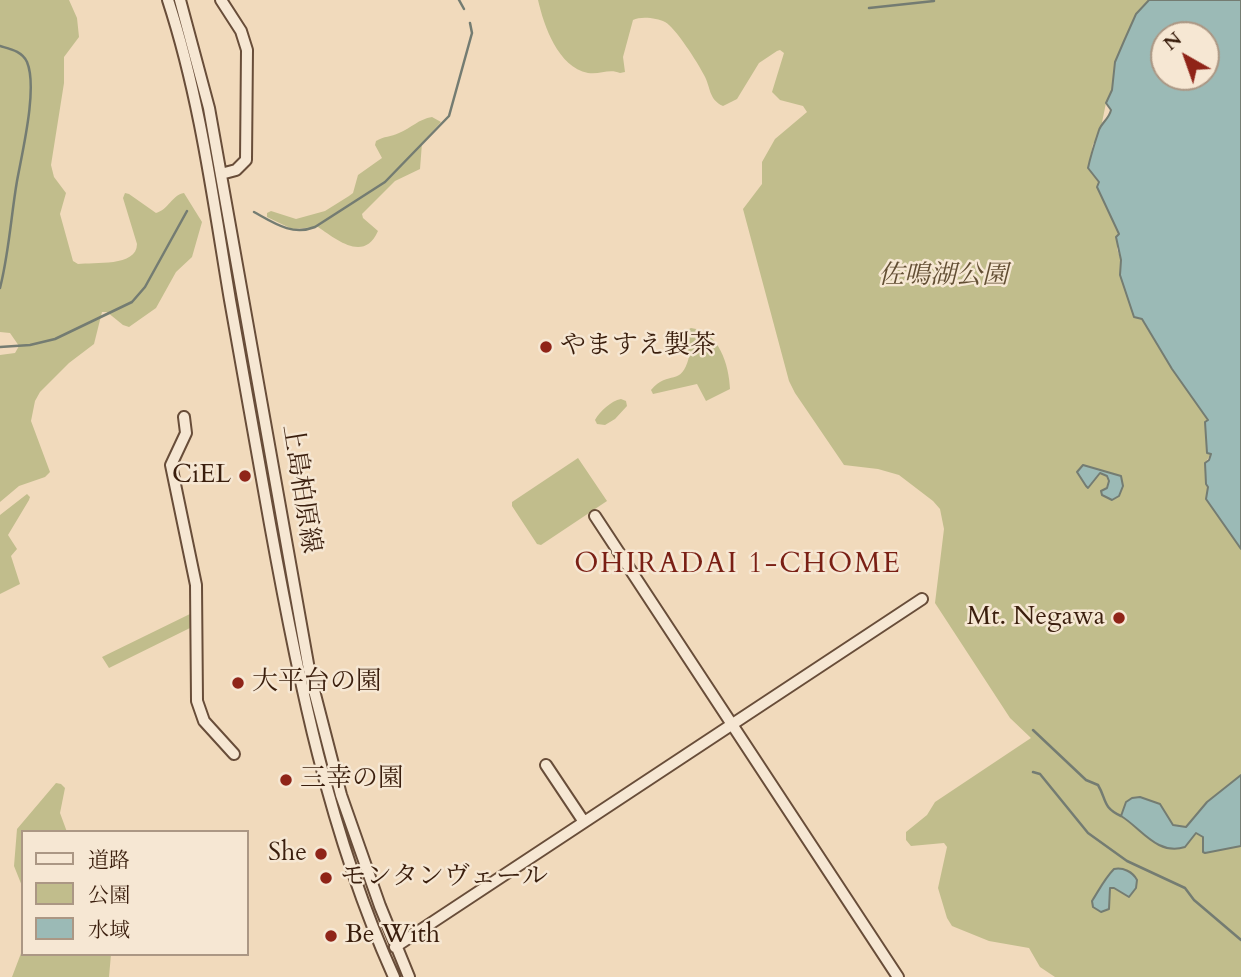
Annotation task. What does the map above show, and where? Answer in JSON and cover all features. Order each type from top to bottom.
[{"type":"street","name":"上島柏原線","points":[[168,0],[201,125],[229,297],[299,679],[345,849],[394,977]]},
{"type":"street","name":"上島柏原線","points":[[180,0],[204,88],[221,174],[310,675],[341,794],[395,947],[409,977]]},
{"type":"street","points":[[221,174],[236,170],[246,160],[249,63],[244,37],[222,0]]},
{"type":"street","points":[[184,417],[186,433],[172,466],[196,580],[197,701],[204,721],[234,754]]},
{"type":"street","points":[[595,516],[898,977]]},
{"type":"street","points":[[395,947],[922,599]]},
{"type":"street","points":[[546,765],[584,822]]},
{"type":"green space","points":[[0,0],[69,0],[77,18],[79,37],[64,57],[64,83],[51,165],[54,177],[66,193],[60,214],[73,261],[78,264],[114,262],[130,257],[135,251],[137,244],[123,198],[125,193],[156,213],[184,193],[202,222],[192,257],[176,272],[156,308],[129,327],[107,312],[102,312],[94,344],[69,363],[40,392],[35,401],[31,421],[50,472],[45,477],[19,486],[0,502],[0,355],[15,353],[19,346],[10,333],[0,332]]},
{"type":"green space","name":"佐鳴湖公園","points":[[538,0],[1149,0],[1136,14],[1115,62],[1112,90],[1106,103],[1099,137],[1093,144],[1088,168],[1100,182],[1097,187],[1119,234],[1117,249],[1121,260],[1120,275],[1172,369],[1208,420],[1205,423],[1207,452],[1211,454],[1205,463],[1209,487],[1206,499],[1241,549],[1241,977],[1055,977],[1040,967],[1029,948],[989,941],[952,926],[938,888],[947,847],[944,843],[911,846],[906,840],[906,832],[927,815],[935,802],[1031,738],[1010,718],[935,603],[944,529],[940,509],[899,475],[878,469],[844,465],[789,381],[743,209],[762,184],[762,162],[775,139],[807,112],[803,106],[780,100],[772,92],[784,53],[777,51],[759,63],[737,99],[723,106],[712,96],[704,75],[686,46],[665,22],[649,18],[633,20],[623,57],[625,72],[588,73],[568,63],[554,44]]},
{"type":"green space","points":[[432,117],[441,122],[422,143],[420,169],[395,181],[362,214],[378,231],[365,246],[350,246],[318,227],[292,229],[267,217],[267,213],[271,211],[296,219],[325,211],[353,193],[358,175],[382,158],[375,145],[376,141]]},
{"type":"green space","points":[[691,328],[709,335],[721,351],[730,389],[706,401],[697,384],[653,394],[651,390],[657,384],[678,376],[686,366],[689,357],[676,347],[674,342],[679,334]]},
{"type":"green space","points":[[621,399],[626,401],[627,406],[615,419],[605,425],[597,424],[595,420],[603,410]]},
{"type":"green space","points":[[578,458],[607,501],[541,545],[537,544],[512,502]]},
{"type":"green space","points":[[27,494],[29,500],[8,535],[17,549],[11,556],[20,584],[0,594],[0,515]]},
{"type":"green space","points":[[192,613],[192,627],[109,668],[102,657]]},
{"type":"green space","points":[[56,783],[65,788],[60,813],[66,830],[21,830],[21,884],[14,866],[17,829]]},
{"type":"green space","points":[[21,953],[21,956],[111,956],[109,977],[12,977]]},
{"type":"water","points":[[1149,0],[1241,0],[1241,549],[1206,499],[1208,487],[1205,463],[1211,454],[1207,453],[1205,422],[1208,420],[1172,369],[1142,319],[1134,317],[1120,275],[1121,260],[1116,237],[1119,234],[1097,187],[1099,182],[1088,168],[1099,130],[1111,110],[1106,103],[1112,90],[1115,62],[1136,14]]},
{"type":"water","points":[[1083,465],[1121,476],[1123,486],[1119,496],[1112,500],[1102,495],[1101,491],[1107,488],[1109,481],[1107,476],[1100,473],[1088,488],[1077,472]]},
{"type":"water","points":[[1241,775],[1241,846],[1205,853],[1203,837],[1196,833],[1185,847],[1166,848],[1121,816],[1126,802],[1140,797],[1160,804],[1173,825],[1186,827],[1207,802]]},
{"type":"water","points":[[1114,869],[1124,869],[1133,875],[1137,880],[1136,888],[1129,897],[1110,888],[1109,909],[1101,912],[1093,907],[1092,901]]},
{"type":"waterway","points":[[459,0],[464,9]]},
{"type":"waterway","points":[[869,8],[934,1]]},
{"type":"waterway","points":[[254,212],[283,227],[307,229],[315,227],[385,182],[449,116],[472,33],[470,23]]},
{"type":"waterway","points":[[0,46],[25,58],[31,88],[0,288]]},
{"type":"waterway","points":[[0,347],[30,345],[55,339],[132,302],[145,287],[187,211]]},
{"type":"waterway","points":[[1033,730],[1086,780],[1098,785],[1108,806],[1121,816]]},
{"type":"waterway","points":[[1033,772],[1040,774],[1088,833],[1127,861],[1185,888],[1194,900],[1241,940]]},
{"type":"place","name":"やますえ製茶","points":[[546,347]]},
{"type":"place","name":"CiEL","points":[[245,476]]},
{"type":"place","name":"Mt. Negawa","points":[[1119,618]]},
{"type":"place","name":"大平台の園","points":[[238,683]]},
{"type":"place","name":"三幸の園","points":[[286,780]]},
{"type":"place","name":"She","points":[[321,854]]},
{"type":"place","name":"モンタンヴェール","points":[[326,878]]},
{"type":"place","name":"Be With","points":[[331,936]]},
{"type":"district","name":"OHIRADAI 1-CHOME","points":[[738,566]]}]
